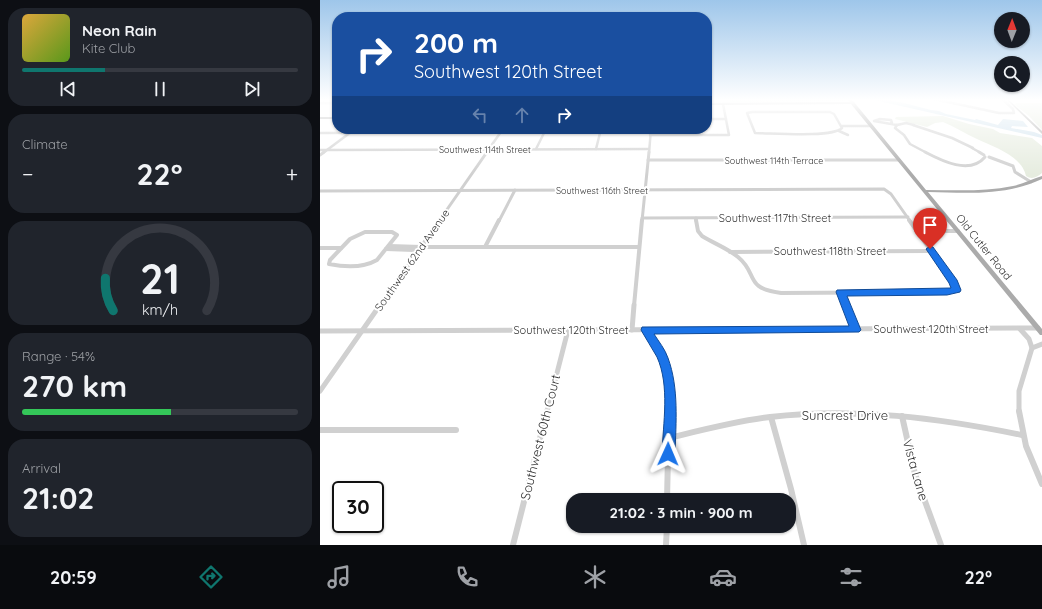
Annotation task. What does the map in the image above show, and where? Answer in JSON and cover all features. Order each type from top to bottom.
[{"type":"main road","points":[[1033,124],[1042,133]]},
{"type":"main road","name":"Old Cutler Road","points":[[871,126],[1040,330]]},
{"type":"main road","points":[[925,191],[989,190],[1011,188],[1041,179]]},
{"type":"street","points":[[632,330],[650,136],[729,135],[727,124]]},
{"type":"street","points":[[751,124],[753,132],[755,133],[823,134],[839,131],[848,135]]},
{"type":"street","points":[[911,124],[956,140],[973,148],[984,156],[1013,166],[1015,172],[1022,178],[1031,182]]},
{"type":"street","points":[[897,125],[895,128],[904,135],[910,144],[947,164],[976,164],[984,156]]},
{"type":"street","points":[[839,131],[842,126],[871,126]]},
{"type":"street","points":[[320,133],[332,133]]},
{"type":"street","points":[[320,156],[349,134]]},
{"type":"street","name":"Southwest 62nd Avenue","points":[[320,391],[500,134]]},
{"type":"street","points":[[536,149],[544,134]]},
{"type":"street","points":[[596,149],[600,134]]},
{"type":"street","name":"Southwest 114th Street","points":[[320,150],[649,149]]},
{"type":"street","name":"Southwest 114th Terrace","points":[[648,160],[899,160]]},
{"type":"street","points":[[485,247],[515,190]]},
{"type":"street","name":"Southwest 116th Street","points":[[320,191],[884,190],[890,193],[908,217]]},
{"type":"street","points":[[696,218],[698,231],[702,236],[737,257],[744,264],[755,284],[766,290],[775,292],[954,291],[956,288],[908,217]]},
{"type":"street","name":"Southwest 117th Street","points":[[642,218],[908,217]]},
{"type":"street","points":[[917,231],[958,231]]},
{"type":"street","points":[[358,233],[396,233],[397,236],[388,248],[371,264],[329,264],[341,248],[358,233]]},
{"type":"street","points":[[388,248],[414,250],[421,247],[639,247]]},
{"type":"street","points":[[320,248],[341,248]]},
{"type":"street","name":"Southwest 118th Street","points":[[730,252],[931,251]]},
{"type":"street","points":[[840,292],[855,330]]},
{"type":"street","points":[[1020,329],[1028,339],[1032,348]]},
{"type":"street","name":"Southwest 60th Court","points":[[513,545],[568,330]]},
{"type":"street","points":[[646,330],[662,357],[667,371],[670,395],[667,493]]},
{"type":"street","name":"Southwest 120th Street","points":[[320,331],[1040,330]]},
{"type":"street","points":[[1042,344],[1032,348],[1019,391],[1019,420],[1022,435],[1042,484]]},
{"type":"street","name":"Suncrest Drive","points":[[669,438],[727,424],[771,417],[847,413],[902,416],[968,424],[1022,435]]},
{"type":"street","name":"Vista Lane","points":[[902,416],[915,474],[941,545]]},
{"type":"street","points":[[771,417],[791,489],[804,545]]},
{"type":"street","points":[[320,430],[456,430]]},
{"type":"street","points":[[666,545],[667,533]]},
{"type":"shaded area","points":[[917,124],[932,124],[927,127]]},
{"type":"shaded area","points":[[948,124],[971,124],[993,129],[1000,133],[1032,138],[1042,146],[1042,173],[1034,178],[1026,176],[1019,163],[1006,153]]},
{"type":"shaded area","points":[[1037,124],[1042,124],[1042,130]]},
{"type":"water","points":[[982,124],[1026,124],[1028,127],[1012,126],[1011,128],[1034,132],[1042,135],[1042,138]]},
{"type":"route","points":[[668,454],[670,395],[668,377],[666,366],[662,357],[646,330],[855,330],[840,292],[947,292],[956,290],[954,283],[930,249]]}]
